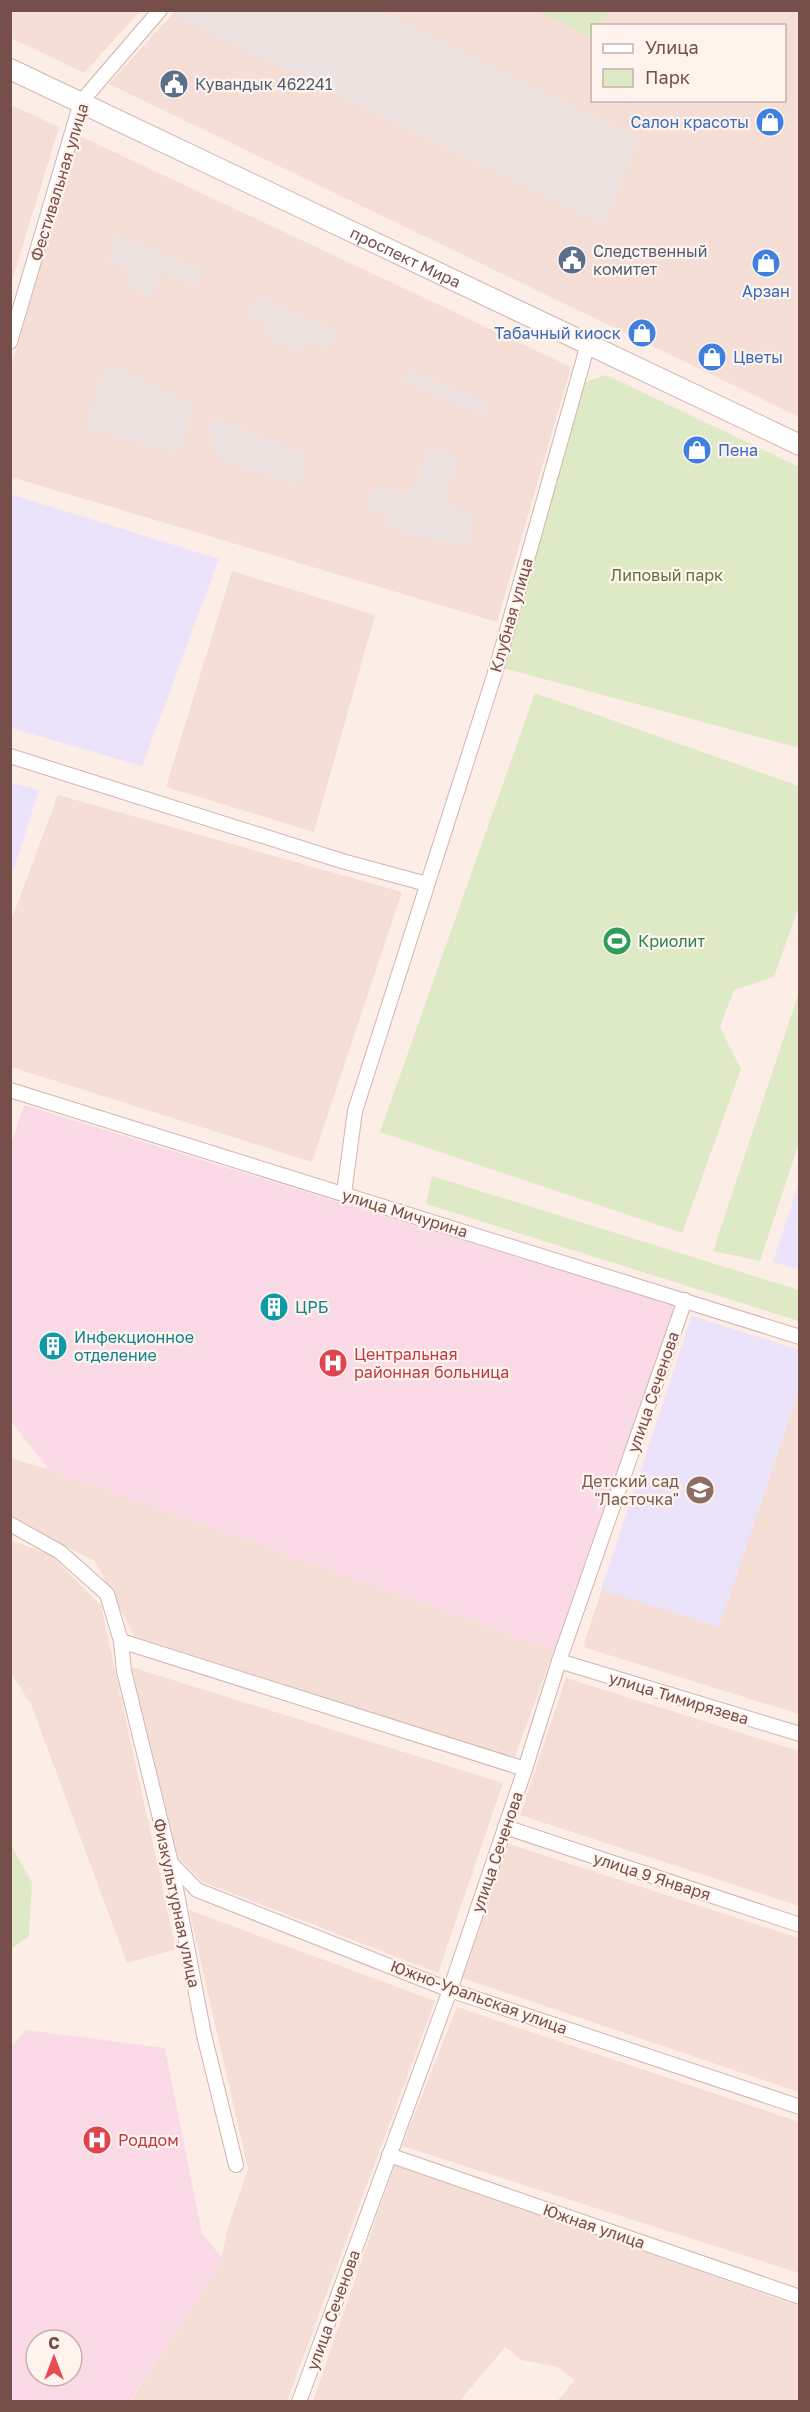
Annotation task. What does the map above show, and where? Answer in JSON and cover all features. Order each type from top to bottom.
[{"type":"main road","name":"проспект Мира","points":[[10,69],[800,445]]},
{"type":"street","name":"Фестивальная улица","points":[[10,342],[81,102],[160,10]]},
{"type":"street","name":"Клубная улица","points":[[344,1193],[355,1111],[495,673],[588,344]]},
{"type":"street","points":[[10,756],[342,861],[427,884]]},
{"type":"street","name":"улица Мичурина","points":[[10,1090],[800,1337]]},
{"type":"street","name":"улица Сеченова","points":[[299,2402],[450,1990],[559,1661],[685,1300]]},
{"type":"street","name":"Физкультурная улица","points":[[10,1524],[60,1552],[107,1594],[121,1641],[124,1671],[171,1863],[204,2035],[236,2166]]},
{"type":"street","points":[[121,1641],[525,1769]]},
{"type":"street","name":"улица Тимирязева","points":[[559,1661],[800,1734]]},
{"type":"street","name":"улица 9 Января","points":[[505,1827],[800,1925]]},
{"type":"street","name":"Южно-Уральская улица","points":[[171,1863],[196,1890],[450,1990],[800,2107]]},
{"type":"street","name":"Южная улица","points":[[389,2155],[800,2297]]},
{"type":"shaded area","points":[[180,10],[380,11],[639,138],[604,225],[175,16]]},
{"type":"shaded area","points":[[10,11],[140,11],[84,73],[11,38]]},
{"type":"shaded area","points":[[175,11],[799,11],[799,417],[109,84]]},
{"type":"shaded area","points":[[11,105],[59,127],[11,284]]},
{"type":"shaded area","points":[[80,136],[571,367],[497,622],[11,477],[10,370]]},
{"type":"shaded area","points":[[116,234],[202,270],[196,286],[161,272],[151,296],[127,286],[133,271],[106,260]]},
{"type":"shaded area","points":[[256,296],[337,331],[329,349],[308,341],[302,353],[265,337],[271,324],[248,314]]},
{"type":"shaded area","points":[[106,364],[126,371],[193,405],[188,432],[178,453],[86,429]]},
{"type":"shaded area","points":[[408,369],[487,403],[482,415],[403,381]]},
{"type":"shaded area","points":[[214,417],[308,455],[299,485],[222,462],[208,434]]},
{"type":"shaded area","points":[[430,446],[459,457],[444,502],[475,517],[466,544],[411,536],[384,526],[388,514],[366,507],[374,486],[409,494]]},
{"type":"shaded area","points":[[10,494],[219,559],[142,766],[11,728]]},
{"type":"shaded area","points":[[232,571],[375,615],[314,832],[166,787]]},
{"type":"shaded area","points":[[10,783],[39,790],[11,878]]},
{"type":"shaded area","points":[[58,795],[402,892],[312,1162],[11,1067],[11,921]]},
{"type":"shaded area","name":"Центральная районная больница","points":[[24,1105],[675,1306],[554,1650],[48,1469],[11,1421],[10,1148]]},
{"type":"shaded area","points":[[799,1182],[800,1270],[773,1262]]},
{"type":"shaded area","name":"Детский сад \"Ласточка\"","points":[[692,1316],[799,1350],[799,1714],[583,1647]]},
{"type":"shaded area","name":"Детский сад \"Ласточка\"","points":[[692,1316],[799,1350],[799,1390],[719,1627],[601,1590]]},
{"type":"shaded area","points":[[10,1458],[48,1469],[554,1650],[514,1759],[134,1636],[95,1561],[11,1519]]},
{"type":"shaded area","points":[[10,1540],[51,1555],[101,1606],[176,1949],[127,1963],[31,1704],[11,1673]]},
{"type":"shaded area","points":[[131,1667],[503,1783],[438,1973],[203,1882],[178,1857]]},
{"type":"shaded area","points":[[566,1678],[799,1751],[799,1906],[520,1815]]},
{"type":"shaded area","points":[[509,1844],[799,1938],[799,2092],[462,1978]]},
{"type":"shaded area","points":[[189,1910],[435,2001],[287,2401],[130,2402],[212,2278],[222,2258],[227,2230],[248,2169]]},
{"type":"shaded area","points":[[457,2007],[799,2122],[799,2273],[402,2146]]},
{"type":"shaded area","name":"Роддом","points":[[26,2030],[165,2048],[202,2233],[222,2258],[212,2278],[130,2401],[11,2401],[10,2048]]},
{"type":"shaded area","points":[[395,2164],[799,2306],[799,2401],[557,2401],[575,2380],[558,2367],[522,2360],[505,2347],[460,2401],[313,2401]]},
{"type":"green space","points":[[539,11],[608,11],[601,24],[591,24],[591,37]]},
{"type":"green space","name":"Липовый парк","points":[[606,375],[799,467],[799,748],[503,668],[583,383]]},
{"type":"green space","name":"Криолит","points":[[535,693],[799,786],[799,906],[774,977],[734,990],[720,1027],[741,1069],[682,1233],[380,1132]]},
{"type":"green space","points":[[799,992],[799,1143],[760,1261],[713,1251]]},
{"type":"green space","points":[[432,1176],[799,1290],[799,1321],[426,1204]]},
{"type":"green space","points":[[10,1844],[32,1882],[29,1936],[11,1949]]},
{"type":"place","name":"Кувандык 462241","points":[[174,84]]},
{"type":"place","name":"Салон красоты","points":[[770,122]]},
{"type":"place","name":"Следственный комитет","points":[[572,260]]},
{"type":"place","name":"Арзан","points":[[766,263]]},
{"type":"place","name":"Табачный киоск","points":[[642,333]]},
{"type":"place","name":"Цветы","points":[[712,357]]},
{"type":"place","name":"Пена","points":[[697,450]]},
{"type":"place","name":"Криолит","points":[[617,941]]},
{"type":"place","name":"ЦРБ","points":[[274,1307]]},
{"type":"place","name":"Инфекционное отделение","points":[[53,1346]]},
{"type":"place","name":"Центральная районная больница","points":[[333,1363]]},
{"type":"place","name":"Детский сад \"Ласточка\"","points":[[700,1490]]},
{"type":"place","name":"Роддом","points":[[97,2140]]}]
